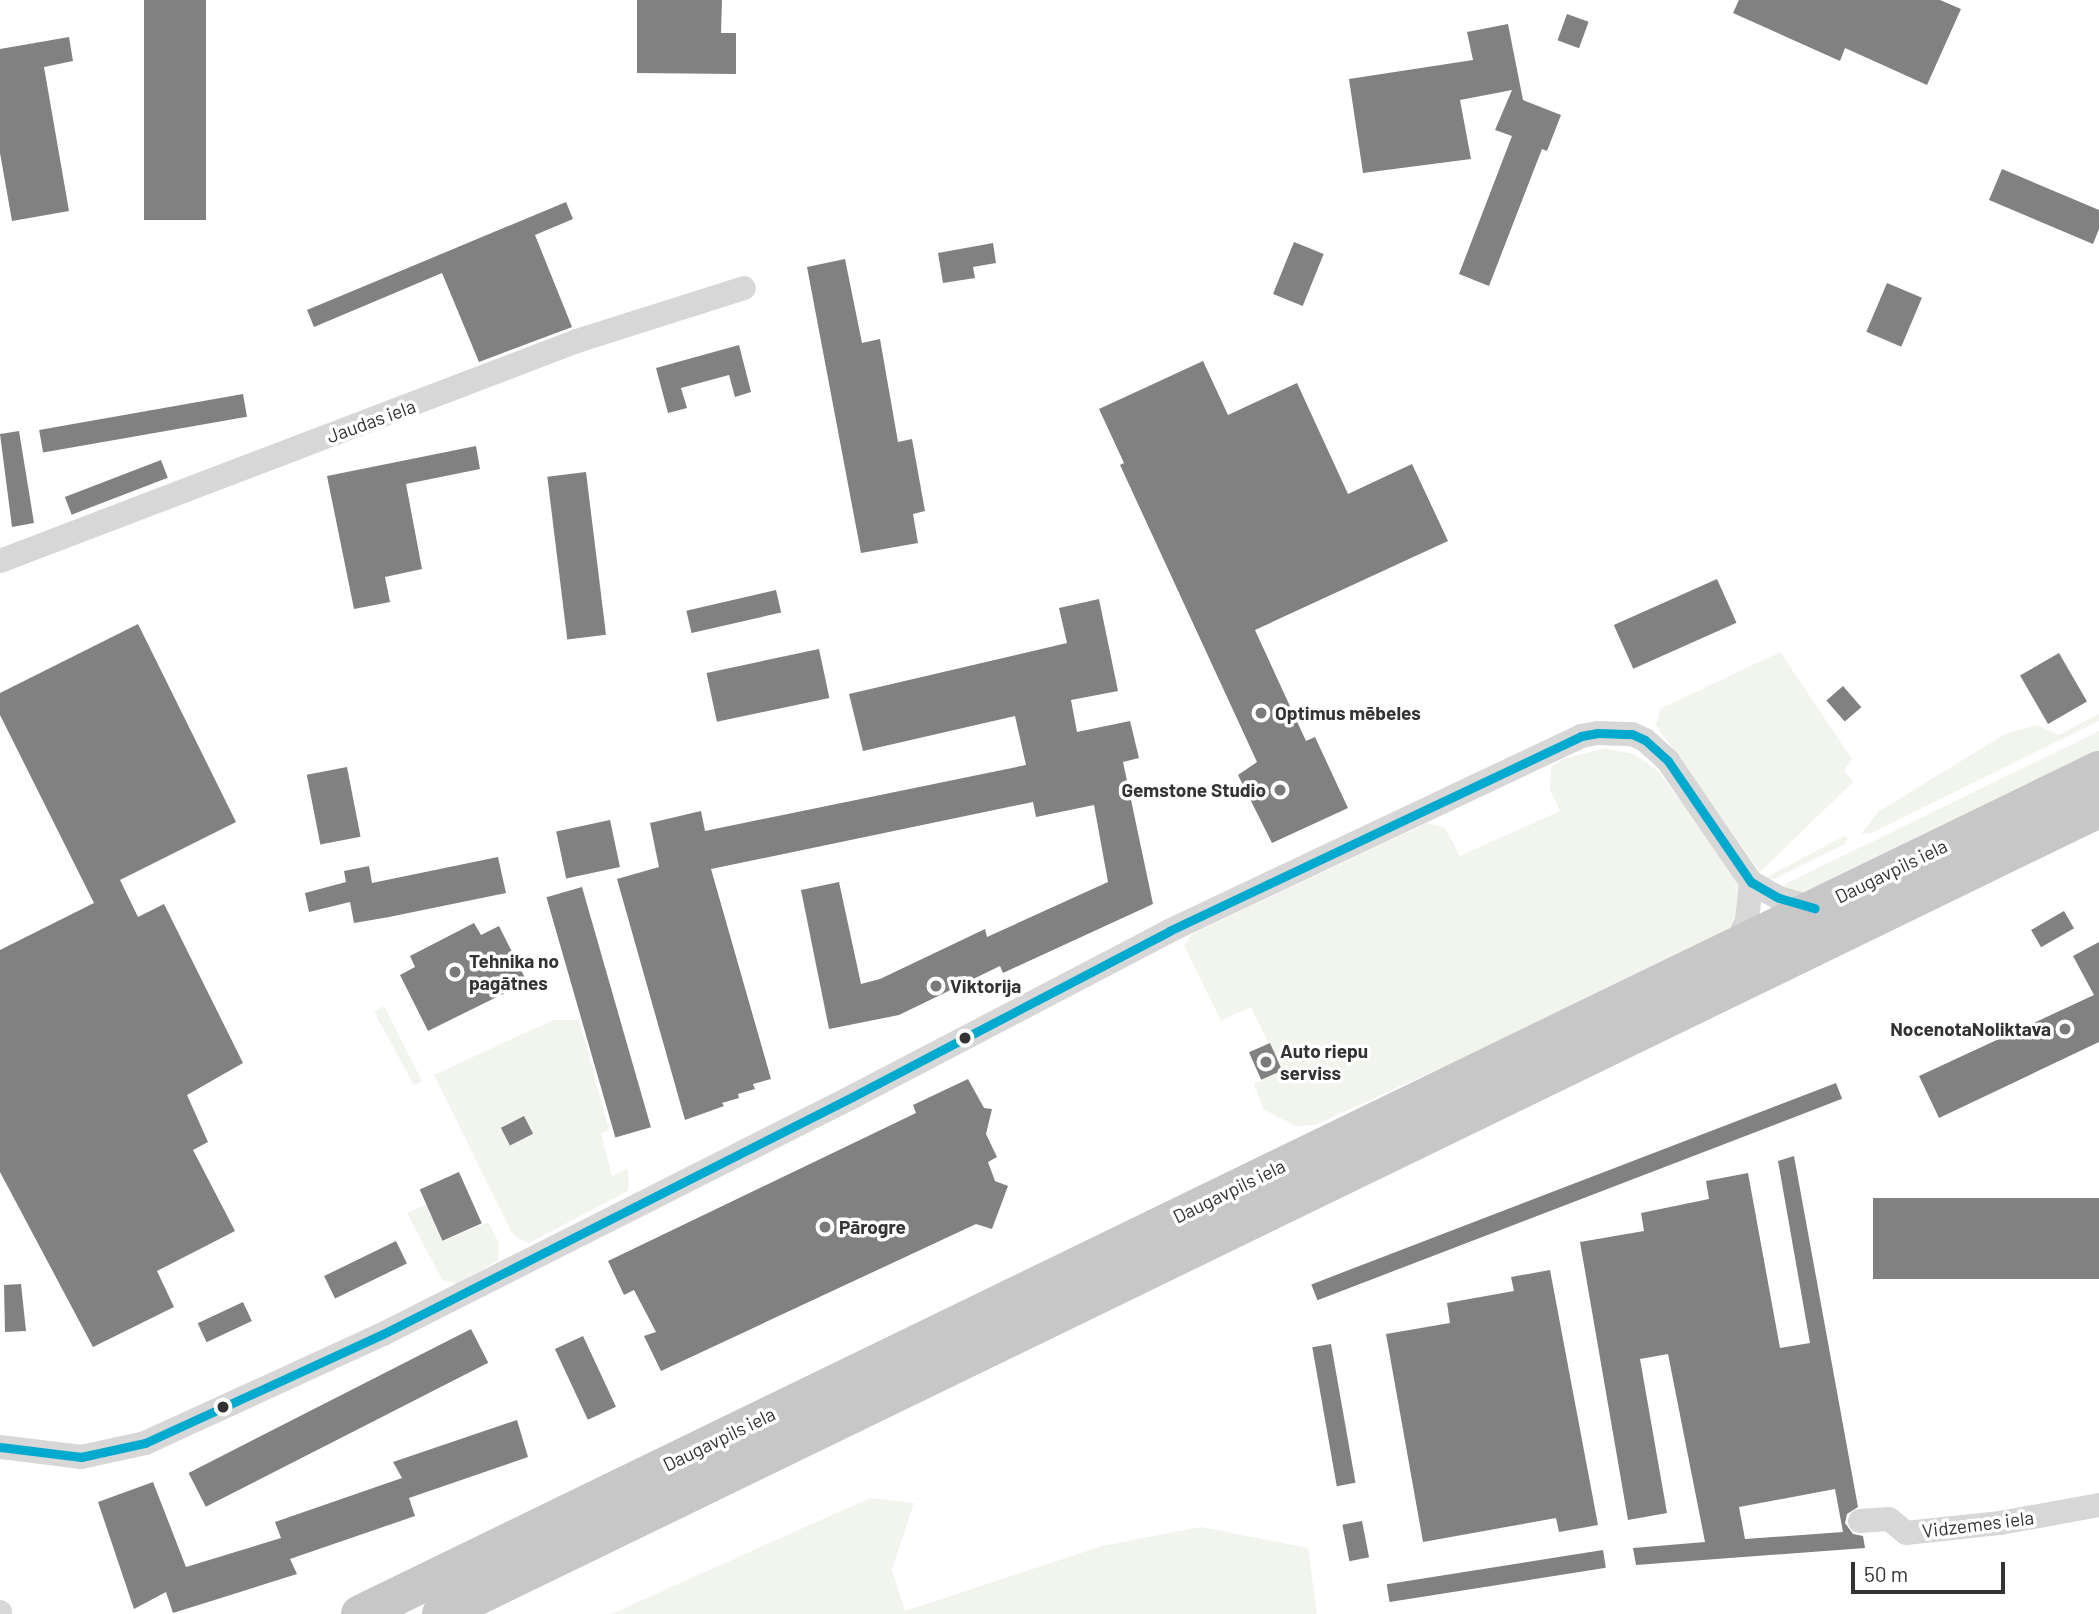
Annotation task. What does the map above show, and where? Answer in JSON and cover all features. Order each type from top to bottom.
[{"type":"highway","name":"Daugavpils iela","points":[[360,1614],[2099,770]]},
{"type":"highway","name":"Daugavpils iela","points":[[441,1614],[2099,809]]},
{"type":"street","name":"Jaudas iela","points":[[0,561],[577,341],[744,288]]},
{"type":"street","points":[[0,1447],[80,1457],[145,1443],[383,1334],[852,1097],[1168,931],[1581,736],[1598,733],[1632,734],[1656,748],[1716,827],[1751,882],[1779,898],[1815,908]]},
{"type":"street","points":[[1735,946],[1747,921],[1751,882]]},
{"type":"street","name":"Vidzemes iela","points":[[1860,1521],[1889,1519],[1906,1533],[2000,1523],[2099,1505]]},
{"type":"shaded area","points":[[1780,652],[1852,759],[1844,771],[1853,782],[1760,872],[1656,725],[1660,709]]},
{"type":"shaded area","points":[[2099,714],[2099,721],[1871,833],[1861,834],[1878,812],[2005,734],[2037,725],[2059,735]]},
{"type":"shaded area","points":[[2099,731],[2099,758],[1802,894],[1784,889],[1783,885]]},
{"type":"shaded area","points":[[1604,748],[1634,754],[1656,769],[1712,841],[1742,891],[1736,923],[1719,943],[1513,1041],[1443,1067],[1315,1125],[1295,1126],[1264,1110],[1254,1084],[1282,1070],[1251,1007],[1221,1021],[1184,945],[1192,934],[1427,823],[1445,828],[1460,856],[1560,811],[1550,790],[1551,767],[1564,759]]},
{"type":"shaded area","points":[[1844,836],[1848,838],[1845,844],[1774,879],[1767,877]]},
{"type":"shaded area","points":[[384,1006],[422,1081],[414,1085],[374,1012]]},
{"type":"shaded area","points":[[553,1020],[579,1020],[609,1130],[601,1133],[612,1176],[627,1169],[628,1191],[529,1243],[517,1238],[511,1231],[434,1075]]},
{"type":"shaded area","points":[[427,1204],[443,1241],[488,1222],[499,1243],[498,1260],[457,1284],[442,1280],[407,1213]]},
{"type":"shaded area","points":[[870,1498],[914,1503],[892,1570],[905,1611],[1102,1546],[1201,1527],[1308,1548],[1317,1614],[611,1614]]},
{"type":"building","points":[[144,0],[206,0],[206,220],[144,220]]},
{"type":"building","points":[[637,0],[722,0],[721,33],[736,33],[736,74],[637,73]]},
{"type":"building","points":[[1739,0],[1940,0],[1961,9],[1927,85],[1845,48],[1840,61],[1733,13]]},
{"type":"building","points":[[1567,14],[1589,22],[1579,48],[1557,40]]},
{"type":"building","points":[[1508,24],[1523,100],[1561,115],[1547,151],[1542,149],[1489,286],[1459,274],[1512,136],[1495,130],[1512,90],[1460,100],[1471,159],[1363,173],[1349,79],[1473,60],[1467,32]]},
{"type":"building","points":[[69,37],[73,61],[44,67],[69,211],[12,221],[0,153],[0,49]]},
{"type":"building","points":[[2002,169],[2099,210],[2099,229],[2093,244],[1989,200]]},
{"type":"building","points":[[566,202],[573,219],[535,235],[572,327],[479,362],[442,273],[314,327],[307,310]]},
{"type":"building","points":[[1294,242],[1324,254],[1303,306],[1273,294]]},
{"type":"building","points":[[993,243],[996,263],[973,267],[975,278],[943,283],[938,253]]},
{"type":"building","points":[[845,259],[862,343],[880,339],[898,442],[912,439],[925,511],[913,514],[918,543],[861,553],[807,267]]},
{"type":"building","points":[[1887,283],[1922,298],[1901,347],[1866,332]]},
{"type":"building","points":[[739,345],[751,392],[735,397],[729,375],[681,388],[687,408],[668,413],[656,368]]},
{"type":"building","points":[[1203,361],[1228,415],[1297,383],[1348,494],[1412,464],[1448,541],[1255,630],[1306,741],[1315,737],[1348,808],[1272,843],[1238,775],[1257,762],[1120,465],[1124,463],[1099,409]]},
{"type":"building","points":[[243,394],[247,417],[43,453],[39,430]]},
{"type":"building","points":[[19,431],[34,523],[12,527],[0,434]]},
{"type":"building","points":[[476,446],[480,469],[406,484],[422,569],[385,577],[390,602],[354,609],[327,476]]},
{"type":"building","points":[[161,460],[168,478],[72,515],[65,497]]},
{"type":"building","points":[[586,472],[606,635],[567,640],[547,477]]},
{"type":"building","points":[[1717,579],[1737,623],[1633,669],[1614,625]]},
{"type":"building","points":[[776,590],[781,612],[692,633],[686,611]]},
{"type":"building","points":[[1099,599],[1118,691],[1071,700],[1077,732],[1130,721],[1139,758],[1123,762],[1153,904],[1003,973],[1000,966],[899,1015],[829,1029],[801,890],[839,882],[861,984],[880,979],[985,929],[987,937],[1108,882],[1094,805],[1036,817],[1033,802],[711,869],[771,1079],[753,1084],[755,1089],[738,1094],[739,1098],[722,1103],[724,1106],[685,1120],[617,879],[659,867],[650,823],[701,811],[705,831],[1026,765],[1015,716],[863,751],[849,694],[1067,643],[1059,608]]},
{"type":"building","points":[[138,624],[236,822],[120,880],[138,917],[164,904],[243,1063],[187,1095],[208,1142],[193,1150],[235,1231],[157,1271],[174,1307],[93,1347],[0,1172],[0,950],[94,903],[0,715],[0,693]]},
{"type":"building","points":[[819,649],[829,698],[717,722],[707,673]]},
{"type":"building","points":[[2059,653],[2087,701],[2048,724],[2020,676]]},
{"type":"building","points":[[1843,686],[1861,707],[1845,722],[1826,700]]},
{"type":"building","points":[[347,767],[361,837],[320,845],[307,775]]},
{"type":"building","points":[[610,820],[620,867],[566,878],[556,831]]},
{"type":"building","points":[[498,857],[506,893],[354,923],[350,902],[309,912],[305,893],[346,882],[344,871],[369,866],[372,883]]},
{"type":"building","points":[[582,887],[651,1127],[615,1138],[546,897]]},
{"type":"building","points":[[2064,911],[2074,928],[2041,947],[2031,930]]},
{"type":"building","name":"Tehnika no pagātnes","points":[[474,923],[481,935],[499,926],[527,982],[428,1031],[400,975],[415,967],[410,956]]},
{"type":"building","points":[[2099,942],[2099,1042],[1939,1118],[1919,1076],[2094,995],[2073,956]]},
{"type":"building","name":"Auto riepu serviss","points":[[1270,1043],[1282,1070],[1261,1080],[1249,1052]]},
{"type":"building","name":"Pārogre","points":[[968,1079],[984,1108],[992,1109],[986,1134],[997,1157],[988,1162],[995,1181],[1008,1186],[992,1229],[976,1224],[661,1371],[644,1336],[656,1332],[634,1290],[624,1295],[608,1261],[916,1113],[913,1105]]},
{"type":"building","points":[[1836,1083],[1842,1099],[1317,1300],[1311,1284]]},
{"type":"building","points":[[524,1116],[533,1134],[510,1146],[501,1128]]},
{"type":"building","points":[[1794,1156],[1858,1507],[1847,1514],[1845,1523],[1853,1534],[1863,1536],[1865,1548],[1636,1565],[1633,1548],[1705,1542],[1668,1354],[1640,1359],[1667,1513],[1628,1520],[1580,1242],[1644,1231],[1641,1213],[1709,1199],[1706,1181],[1748,1173],[1780,1348],[1810,1343],[1778,1161]],"holes":[[[1835,1489],[1843,1532],[1745,1539],[1739,1507]]]},
{"type":"building","points":[[459,1172],[482,1223],[442,1241],[420,1189]]},
{"type":"building","points":[[1873,1198],[2099,1198],[2099,1279],[1873,1279]]},
{"type":"building","points":[[396,1241],[407,1263],[335,1299],[324,1276]]},
{"type":"building","points":[[1550,1270],[1598,1525],[1559,1532],[1556,1518],[1423,1542],[1386,1334],[1450,1323],[1447,1303],[1514,1291],[1511,1277]]},
{"type":"building","points":[[21,1284],[26,1331],[5,1332],[4,1285]]},
{"type":"building","points":[[243,1302],[252,1321],[207,1342],[198,1323]]},
{"type":"building","points":[[471,1329],[488,1363],[206,1507],[189,1473]]},
{"type":"building","points":[[583,1336],[616,1407],[588,1420],[555,1349]]},
{"type":"building","points":[[1331,1344],[1355,1483],[1337,1486],[1312,1347]]},
{"type":"building","points":[[517,1420],[528,1457],[409,1498],[415,1516],[290,1559],[297,1574],[173,1613],[166,1592],[134,1609],[98,1502],[153,1482],[186,1567],[281,1538],[275,1522],[402,1478],[393,1462]]},
{"type":"building","points":[[1362,1521],[1369,1557],[1349,1561],[1342,1525]]},
{"type":"building","points":[[1603,1550],[1606,1568],[1390,1602],[1387,1584]]},
{"type":"transit line","points":[[0,1447],[81,1457],[145,1443],[383,1334],[852,1097],[1169,931],[1581,736],[1598,733],[1632,734],[1645,740],[1668,761],[1751,882],[1779,898],[1815,908]]},
{"type":"place","name":"Optimus mēbeles","points":[[1261,713]]},
{"type":"place","name":"Gemstone Studio","points":[[1280,790]]},
{"type":"place","name":"Tehnika no pagātnes","points":[[455,972]]},
{"type":"place","name":"Viktorija","points":[[936,986]]},
{"type":"place","name":"NocenotaNoliktava","points":[[2065,1029]]},
{"type":"place","name":"Auto riepu serviss","points":[[1266,1062]]},
{"type":"place","name":"Pārogre","points":[[825,1227]]}]
